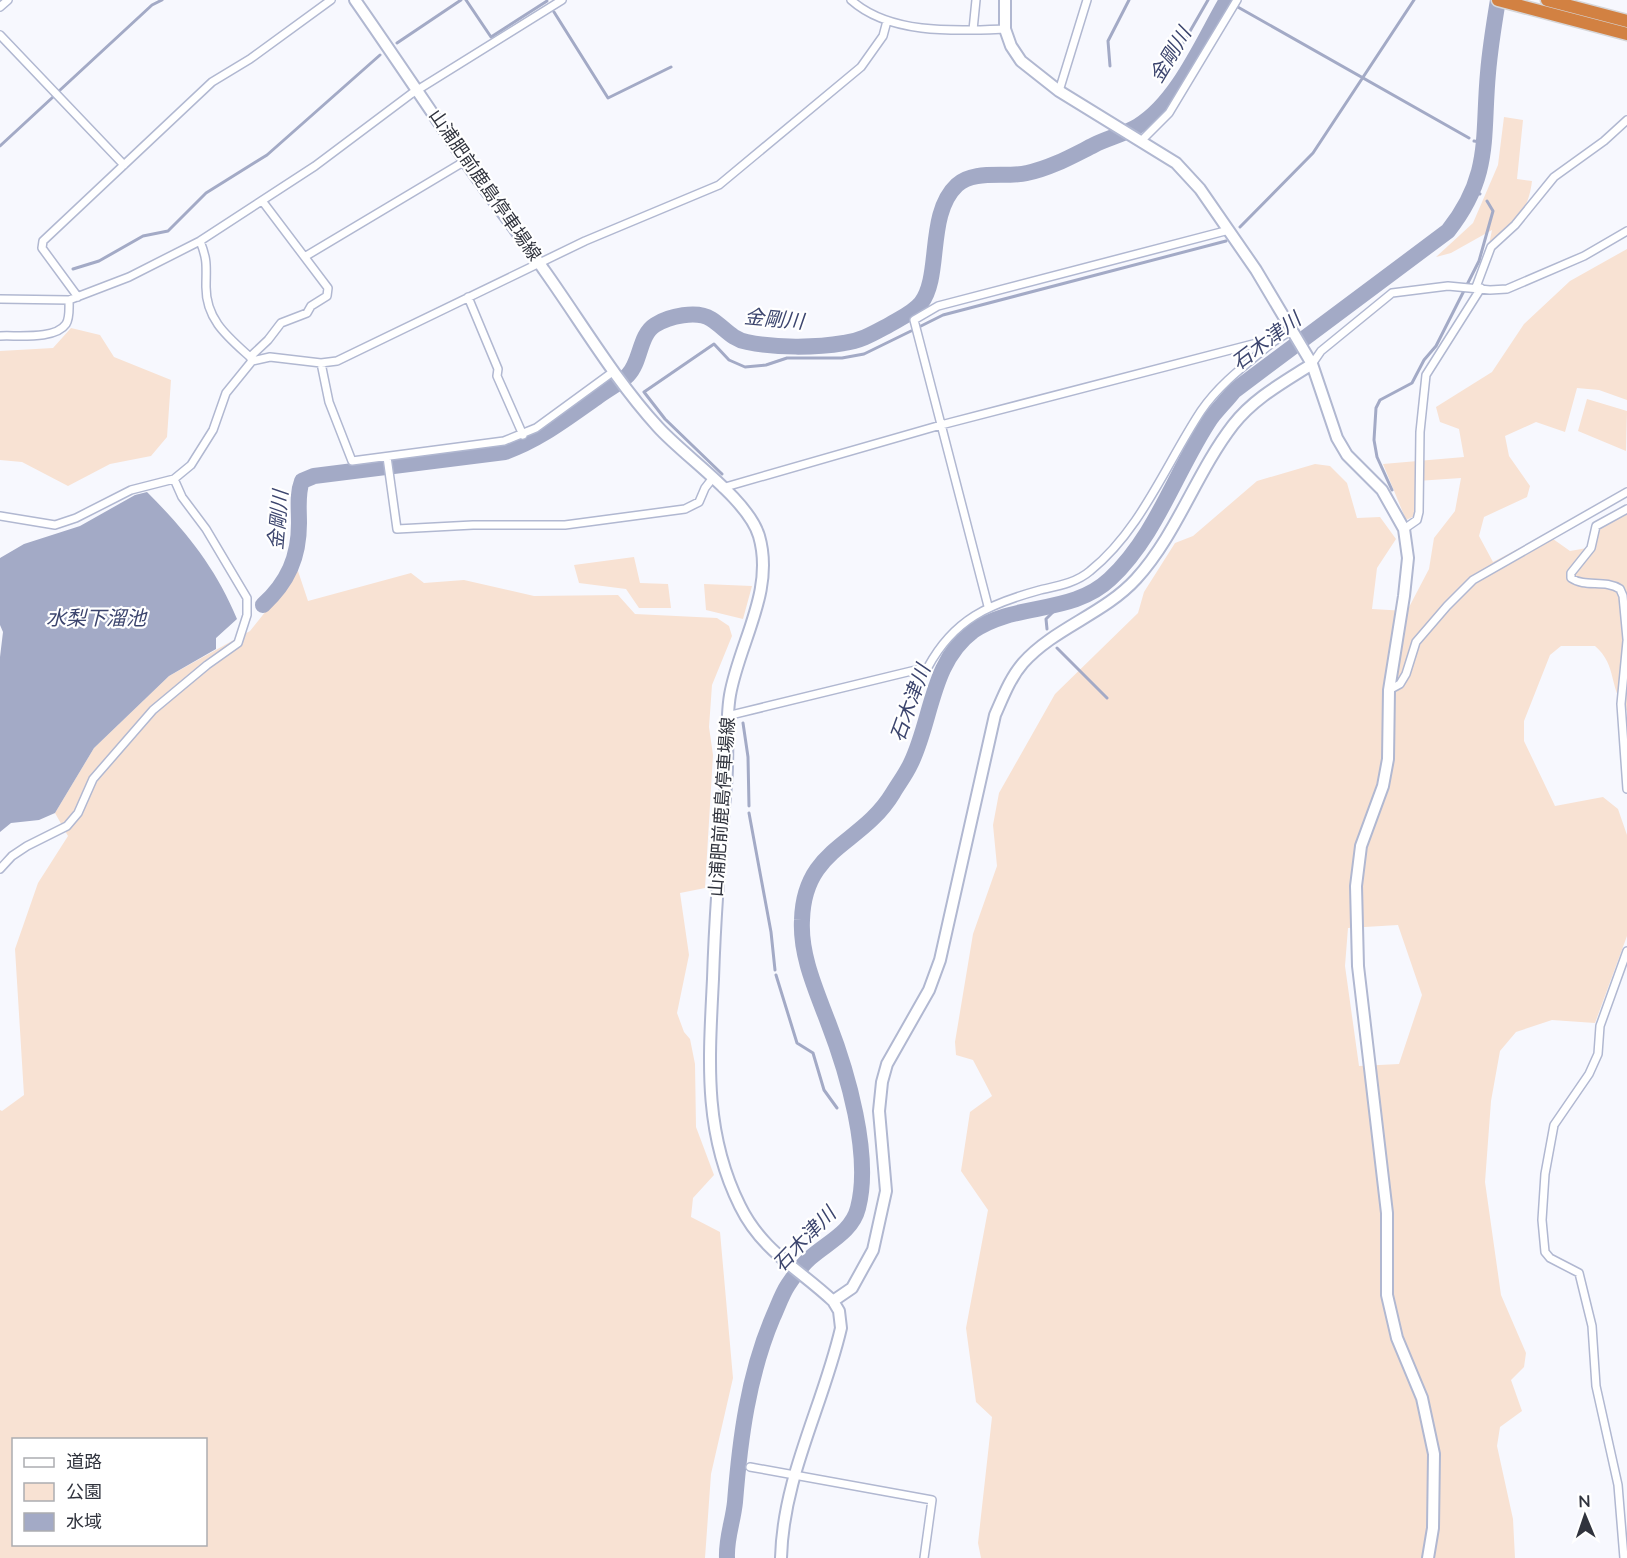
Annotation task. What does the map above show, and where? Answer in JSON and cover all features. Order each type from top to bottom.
[{"type":"highway","points":[[1498,0],[1627,34]]},
{"type":"highway","points":[[1546,0],[1627,21]]},
{"type":"street","points":[[0,7],[8,0]]},
{"type":"street","points":[[78,297],[42,248],[43,241],[212,82],[250,59],[331,0]]},
{"type":"street","name":"山浦肥前鹿島停車場線","points":[[355,0],[419,90],[465,161],[541,264],[627,389],[663,433],[738,502],[757,529],[763,556],[759,598],[730,693],[727,716],[729,760],[716,908],[709,1065],[710,1103],[713,1128],[721,1157],[740,1206],[755,1231],[783,1261],[811,1280],[833,1301]]},
{"type":"street","points":[[0,298],[69,300],[129,277],[200,241],[263,202],[419,90],[562,0]]},
{"type":"street","points":[[851,0],[860,8],[887,21],[944,30],[1005,29]]},
{"type":"street","points":[[973,30],[976,0]]},
{"type":"street","points":[[1005,0],[1005,29],[1011,46],[1021,61],[1059,91],[1176,163],[1200,189],[1229,230],[1312,364],[1337,438],[1347,455],[1382,490],[1404,529],[1408,558],[1389,690],[1385,777],[1361,846],[1356,886],[1358,966],[1387,1213],[1387,1295],[1397,1338],[1422,1398],[1434,1454],[1432,1528],[1428,1558]]},
{"type":"street","points":[[1059,91],[1087,0]]},
{"type":"street","points":[[1137,139],[1169,113],[1237,0]]},
{"type":"street","points":[[200,241],[208,260],[206,288],[210,310],[219,328],[251,359],[283,357],[321,363],[337,361],[585,242],[699,195],[735,174],[861,67],[883,36],[887,21]]},
{"type":"street","points":[[0,35],[124,165]]},
{"type":"street","points":[[1404,529],[1417,520],[1419,512],[1420,432],[1426,375],[1476,287],[1491,247],[1515,225],[1554,177],[1605,141],[1627,120]]},
{"type":"street","points":[[306,256],[465,161]]},
{"type":"street","points":[[0,516],[43,525],[55,525],[76,518],[131,490],[174,479],[191,465],[213,430],[226,393],[251,359],[280,323],[307,313],[311,306],[327,296],[328,288],[263,202]]},
{"type":"street","points":[[988,606],[914,320],[938,306],[1229,230]]},
{"type":"street","points":[[781,1558],[785,1507],[841,1328],[839,1311],[833,1301],[852,1288],[873,1250],[886,1191],[879,1111],[882,1082],[887,1064],[929,990],[940,960],[995,715],[1012,678],[1024,662],[1045,644],[1117,598],[1137,578],[1160,547],[1221,442],[1234,423],[1251,405],[1312,364],[1321,351],[1392,293],[1462,285],[1490,290],[1518,285],[1584,256],[1627,231]]},
{"type":"street","points":[[468,297],[498,369],[497,376],[523,435]]},
{"type":"street","points":[[0,336],[48,334],[60,330],[68,320],[69,300]]},
{"type":"street","points":[[727,716],[928,667],[939,647],[952,631],[988,606],[1066,584],[1089,572],[1116,547],[1202,409],[1225,382],[1273,342],[1292,330]]},
{"type":"street","points":[[722,488],[941,425],[1257,343],[1273,342]]},
{"type":"street","points":[[321,363],[328,402],[352,461],[504,441],[523,435],[614,371]]},
{"type":"street","points":[[387,457],[397,529],[473,525],[565,525],[685,508],[699,502],[712,479]]},
{"type":"street","points":[[0,869],[12,856],[27,846],[68,826],[78,813],[93,779],[139,725],[207,665],[238,643],[247,615],[247,598],[210,536],[182,497],[174,479]]},
{"type":"street","points":[[1389,690],[1400,684],[1406,674],[1416,642],[1473,580],[1627,492]]},
{"type":"street","points":[[1627,509],[1596,526],[1591,548],[1571,573],[1571,578],[1577,582],[1606,583],[1620,590],[1623,596],[1627,640],[1622,705],[1627,789]]},
{"type":"street","points":[[1624,1558],[1618,1485],[1596,1386],[1592,1326],[1579,1273],[1550,1258],[1545,1252],[1542,1220],[1545,1174],[1554,1125],[1589,1074],[1598,1054],[1600,1026],[1627,951]]},
{"type":"street","points":[[750,1467],[932,1500],[924,1558]]},
{"type":"green space","points":[[1504,117],[1523,120],[1517,179],[1532,181],[1523,211],[1511,227],[1488,249],[1492,230],[1451,253],[1436,257],[1473,223],[1498,165]]},
{"type":"green space","points":[[1627,249],[1627,400],[1599,390],[1577,388],[1565,432],[1536,422],[1505,436],[1509,456],[1530,486],[1527,497],[1484,517],[1479,536],[1493,562],[1546,534],[1570,551],[1587,548],[1594,525],[1627,513],[1627,711],[1617,694],[1607,661],[1595,646],[1561,646],[1550,655],[1524,721],[1524,741],[1555,806],[1603,797],[1618,809],[1627,835],[1627,936],[1595,1023],[1552,1020],[1516,1032],[1500,1051],[1491,1101],[1485,1182],[1501,1295],[1526,1353],[1524,1367],[1511,1380],[1522,1411],[1500,1427],[1497,1446],[1513,1519],[1515,1558],[981,1558],[978,1543],[992,1417],[976,1402],[966,1328],[988,1210],[961,1171],[970,1112],[992,1096],[973,1060],[956,1055],[955,1042],[973,934],[997,866],[993,825],[999,793],[1055,694],[1138,613],[1144,592],[1175,543],[1193,536],[1257,481],[1315,464],[1330,466],[1347,483],[1357,518],[1380,517],[1396,539],[1377,568],[1372,609],[1407,611],[1429,569],[1434,538],[1455,511],[1461,478],[1417,481],[1417,515],[1406,520],[1383,464],[1464,457],[1459,429],[1440,422],[1436,407],[1492,372],[1524,324],[1570,281]],"holes":[[[1398,925],[1422,995],[1399,1064],[1359,1066],[1345,966],[1348,928]]]},
{"type":"green space","points":[[71,328],[100,335],[114,357],[171,380],[167,437],[151,456],[110,464],[68,486],[22,462],[0,460],[0,351],[53,348]]},
{"type":"green space","points":[[1587,399],[1627,411],[1626,451],[1578,431]]},
{"type":"green space","points":[[634,557],[640,583],[668,584],[671,608],[639,608],[626,589],[579,583],[574,565]]},
{"type":"green space","points":[[298,571],[308,601],[411,573],[424,583],[464,580],[534,596],[618,595],[635,614],[717,618],[729,626],[732,636],[712,685],[709,727],[713,755],[705,888],[680,893],[689,955],[677,1013],[684,1032],[690,1039],[695,1064],[696,1127],[714,1175],[693,1198],[691,1217],[720,1232],[733,1378],[711,1474],[705,1558],[0,1558],[0,1110],[2,1111],[24,1095],[15,949],[38,883],[68,836],[55,813],[94,748],[169,676],[250,631]]},
{"type":"green space","points":[[704,584],[752,586],[743,619],[706,610]]},
{"type":"water","name":"水梨下溜池","points":[[147,492],[175,521],[199,551],[220,583],[237,619],[216,638],[216,649],[169,676],[94,748],[55,813],[39,820],[11,823],[0,832],[0,657],[3,632],[0,625],[0,558],[24,544],[80,526],[135,495]]},
{"type":"waterway","points":[[59,91],[152,5],[162,0]]},
{"type":"waterway","points":[[397,43],[461,0]]},
{"type":"waterway","points":[[466,0],[491,37],[547,1]]},
{"type":"waterway","points":[[1110,66],[1108,41],[1129,0]]},
{"type":"waterway","points":[[1167,71],[1208,0]]},
{"type":"waterway","name":"金剛川","points":[[263,605],[285,578],[294,558],[297,547],[299,496],[302,481],[314,476],[505,452],[517,447],[552,428],[628,375],[650,329],[675,317],[705,316],[741,340],[758,344],[796,347],[850,342],[873,334],[906,316],[921,303],[927,291],[941,212],[947,197],[957,185],[964,180],[981,175],[1019,174],[1044,168],[1138,126],[1166,102],[1178,86],[1227,0]]},
{"type":"waterway","points":[[1240,227],[1313,153],[1414,0]]},
{"type":"waterway","name":"石木津川","points":[[727,1558],[746,1408],[764,1339],[782,1296],[795,1274],[850,1224],[858,1208],[862,1187],[860,1139],[850,1088],[806,959],[802,920],[805,896],[813,877],[823,862],[866,825],[893,793],[911,763],[918,746],[940,675],[959,644],[973,631],[989,622],[1078,598],[1095,590],[1110,579],[1141,543],[1211,418],[1234,391],[1448,231],[1462,211],[1478,174],[1482,155],[1490,55],[1498,0]]},
{"type":"waterway","points":[[1236,6],[1469,138]]},
{"type":"waterway","points":[[554,12],[608,98],[671,67]]},
{"type":"waterway","points":[[73,269],[99,261],[143,236],[168,231],[206,193],[267,155],[380,55]]},
{"type":"waterway","points":[[0,146],[53,97]]},
{"type":"waterway","points":[[1474,141],[1486,143]]},
{"type":"waterway","points":[[1473,191],[1480,194]]},
{"type":"waterway","points":[[1392,490],[1377,457],[1374,440],[1376,408],[1380,400],[1412,383],[1424,360],[1436,346],[1479,261],[1493,211],[1487,201]]},
{"type":"waterway","points":[[921,326],[943,315],[1226,241]]},
{"type":"waterway","points":[[722,474],[665,419],[644,392],[714,344],[729,360],[745,367],[766,365],[787,358],[842,358],[864,354],[911,331]]},
{"type":"waterway","points":[[1047,629],[1046,619],[1059,606]]},
{"type":"waterway","points":[[1057,648],[1107,698]]},
{"type":"waterway","points":[[743,723],[748,757],[749,806]]},
{"type":"waterway","points":[[749,813],[771,932],[775,970]]},
{"type":"waterway","points":[[776,975],[797,1043],[813,1053],[824,1090],[837,1108]]}]
